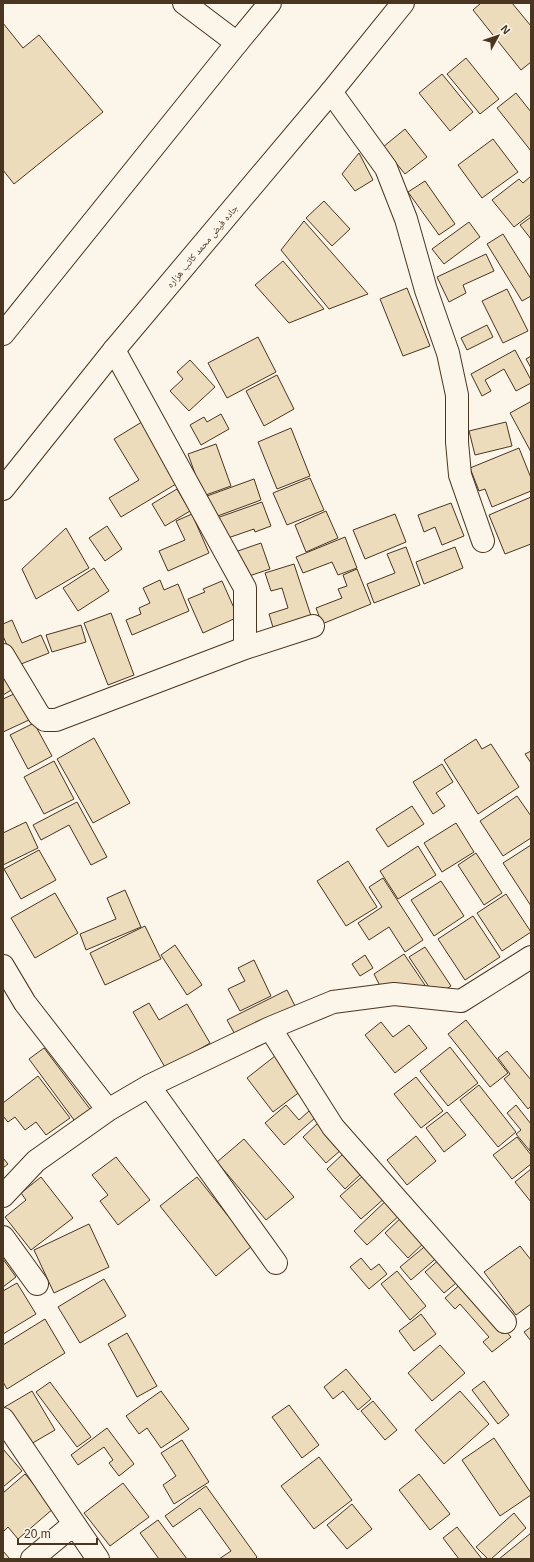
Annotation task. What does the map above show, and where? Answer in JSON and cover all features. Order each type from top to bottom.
[{"type":"street","points":[[184,3],[236,42]]},
{"type":"street","points":[[3,334],[236,42],[270,3]]},
{"type":"street","name":"جاده فیض محمد کاتب هزاره","points":[[3,489],[114,350],[331,92],[403,3]]},
{"type":"street","points":[[331,92],[386,168],[406,219],[426,290],[448,353],[457,395],[457,442],[460,475],[483,541]]},
{"type":"street","points":[[114,350],[245,588],[245,648]]},
{"type":"street","points":[[3,655],[38,715],[45,720],[56,720],[245,648],[313,626]]},
{"type":"street","points":[[3,1196],[36,1161],[108,1110],[149,1086],[270,1028],[332,1002],[394,994],[460,1001],[531,957]]},
{"type":"street","points":[[3,966],[25,1003],[108,1110]]},
{"type":"street","points":[[270,1028],[333,1127],[505,1322]]},
{"type":"street","points":[[149,1086],[276,1263]]},
{"type":"street","points":[[3,1237],[37,1284]]},
{"type":"street","points":[[3,1419],[98,1559]]},
{"type":"street","points":[[32,1559],[74,1524]]},
{"type":"building","points":[[481,3],[512,3],[531,26],[531,62],[521,70],[473,10]]},
{"type":"building","points":[[3,23],[23,48],[39,35],[103,112],[14,184],[3,170]]},
{"type":"building","points":[[466,58],[499,99],[480,114],[447,74]]},
{"type":"building","points":[[442,74],[473,112],[450,131],[419,93]]},
{"type":"building","points":[[516,93],[531,112],[531,151],[497,108]]},
{"type":"building","points":[[405,129],[427,157],[405,174],[383,147]]},
{"type":"building","points":[[493,139],[518,172],[482,198],[458,165]]},
{"type":"building","points":[[359,153],[373,180],[355,191],[342,174]]},
{"type":"building","points":[[531,176],[531,214],[514,227],[492,200],[519,179],[523,183]]},
{"type":"building","points":[[425,181],[455,224],[439,235],[408,192]]},
{"type":"building","points":[[324,201],[350,229],[332,246],[306,218]]},
{"type":"building","points":[[531,217],[531,239],[520,225]]},
{"type":"building","points":[[304,221],[368,294],[329,309],[281,250]]},
{"type":"building","points":[[469,222],[480,237],[444,264],[432,249]]},
{"type":"building","points":[[503,234],[531,279],[531,296],[522,301],[487,244]]},
{"type":"building","points":[[486,254],[494,271],[463,285],[466,293],[449,302],[437,277]]},
{"type":"building","points":[[283,261],[324,309],[289,323],[255,285]]},
{"type":"building","points":[[407,288],[430,346],[403,356],[380,299]]},
{"type":"building","points":[[507,289],[528,331],[503,343],[482,301]]},
{"type":"building","points":[[487,325],[493,337],[467,350],[461,338]]},
{"type":"building","points":[[258,337],[276,372],[227,398],[208,363]]},
{"type":"building","points":[[515,350],[531,380],[531,383],[516,391],[504,369],[485,380],[491,391],[482,396],[471,374]]},
{"type":"building","points":[[531,356],[531,368],[526,359]]},
{"type":"building","points":[[190,360],[215,387],[189,411],[170,391],[183,379],[177,372]]},
{"type":"building","points":[[277,375],[294,409],[264,426],[246,391]]},
{"type":"building","points":[[530,402],[531,404],[531,452],[510,413]]},
{"type":"building","points":[[221,414],[229,429],[201,445],[190,425],[204,417],[207,422]]},
{"type":"building","points":[[145,420],[181,481],[121,517],[109,498],[139,480],[114,439]]},
{"type":"building","points":[[506,422],[512,446],[475,455],[469,431]]},
{"type":"building","points":[[291,428],[310,476],[277,489],[258,442]]},
{"type":"building","points":[[216,444],[231,486],[203,496],[188,454]]},
{"type":"building","points":[[519,448],[531,478],[531,491],[492,507],[485,489],[479,491],[470,468]]},
{"type":"building","points":[[310,478],[324,510],[287,525],[273,493]]},
{"type":"building","points":[[254,479],[261,500],[215,517],[207,496]]},
{"type":"building","points":[[177,489],[190,511],[165,526],[152,504]]},
{"type":"building","points":[[531,497],[531,544],[505,554],[489,515]]},
{"type":"building","points":[[262,502],[271,526],[255,532],[254,529],[222,540],[214,519]]},
{"type":"building","points":[[451,503],[464,536],[442,545],[435,527],[424,532],[418,515]]},
{"type":"building","points":[[326,511],[338,538],[306,552],[295,525]]},
{"type":"building","points":[[192,514],[209,553],[168,571],[159,551],[185,540],[176,521]]},
{"type":"building","points":[[395,514],[406,542],[365,559],[353,530]]},
{"type":"building","points":[[107,526],[122,549],[105,561],[89,538]]},
{"type":"building","points":[[66,528],[89,568],[36,599],[22,569]]},
{"type":"building","points":[[345,537],[357,568],[338,575],[332,562],[303,573],[296,557]]},
{"type":"building","points":[[261,543],[270,569],[243,578],[235,552]]},
{"type":"building","points":[[406,547],[420,585],[374,603],[367,584],[395,573],[387,554]]},
{"type":"building","points":[[455,547],[463,568],[424,584],[416,562]]},
{"type":"building","points":[[294,564],[313,622],[275,634],[269,614],[288,608],[282,588],[271,591],[265,573]]},
{"type":"building","points":[[94,568],[109,591],[78,611],[63,588]]},
{"type":"building","points":[[357,569],[371,604],[322,624],[316,608],[342,598],[338,589],[347,586],[343,575]]},
{"type":"building","points":[[160,580],[164,590],[178,584],[189,611],[132,635],[126,620],[141,614],[139,608],[150,603],[143,588]]},
{"type":"building","points":[[222,581],[238,617],[203,633],[188,599],[205,592],[203,589]]},
{"type":"building","points":[[111,613],[134,675],[108,685],[84,623]]},
{"type":"building","points":[[12,620],[22,643],[41,635],[49,653],[16,666],[3,636],[3,624]]},
{"type":"building","points":[[81,625],[86,642],[52,652],[46,635]]},
{"type":"building","points":[[3,673],[13,689],[3,695]]},
{"type":"building","points":[[16,693],[29,720],[3,732],[3,699]]},
{"type":"building","points":[[34,723],[52,756],[28,769],[10,735]]},
{"type":"building","points":[[94,738],[130,803],[93,823],[57,759]]},
{"type":"building","points":[[476,739],[482,749],[491,744],[519,787],[478,814],[444,760]]},
{"type":"building","points":[[531,751],[531,763],[525,754]]},
{"type":"building","points":[[54,761],[74,799],[44,814],[24,777]]},
{"type":"building","points":[[442,764],[453,782],[436,793],[445,806],[433,814],[413,782]]},
{"type":"building","points":[[517,796],[531,816],[531,838],[503,856],[480,821]]},
{"type":"building","points":[[77,802],[107,857],[91,865],[69,825],[41,840],[33,825]]},
{"type":"building","points":[[412,806],[424,824],[388,847],[376,829]]},
{"type":"building","points":[[26,822],[38,848],[3,865],[3,833]]},
{"type":"building","points":[[456,823],[474,852],[442,872],[424,843]]},
{"type":"building","points":[[531,845],[531,906],[503,863]]},
{"type":"building","points":[[418,846],[436,875],[398,899],[380,871]]},
{"type":"building","points":[[39,850],[56,880],[21,899],[4,869]]},
{"type":"building","points":[[476,853],[502,893],[484,905],[458,865]]},
{"type":"building","points":[[348,861],[377,907],[346,926],[317,881]]},
{"type":"building","points":[[383,878],[423,940],[405,952],[389,927],[369,940],[358,923],[382,907],[369,887]]},
{"type":"building","points":[[441,881],[464,916],[434,936],[411,900]]},
{"type":"building","points":[[125,890],[141,927],[86,950],[80,934],[116,919],[107,898]]},
{"type":"building","points":[[55,893],[78,933],[35,958],[11,918]]},
{"type":"building","points":[[506,894],[531,932],[502,951],[477,913]]},
{"type":"building","points":[[473,916],[500,957],[465,980],[438,939]]},
{"type":"building","points":[[145,926],[161,959],[105,985],[90,953]]},
{"type":"building","points":[[175,945],[202,985],[187,995],[161,955]]},
{"type":"building","points":[[425,947],[451,986],[435,996],[409,957]]},
{"type":"building","points":[[404,954],[431,994],[383,992],[374,974]]},
{"type":"building","points":[[365,955],[373,968],[360,976],[352,964]]},
{"type":"building","points":[[254,960],[271,996],[240,1011],[228,989],[245,981],[238,968]]},
{"type":"building","points":[[287,990],[296,1008],[237,1038],[227,1020]]},
{"type":"building","points":[[149,1003],[159,1020],[187,1004],[210,1043],[166,1069],[133,1012]]},
{"type":"building","points":[[466,1020],[508,1073],[490,1087],[448,1034]]},
{"type":"building","points":[[381,1022],[393,1037],[409,1025],[427,1048],[395,1073],[365,1035]]},
{"type":"building","points":[[450,1047],[478,1083],[448,1106],[420,1071]]},
{"type":"building","points":[[44,1048],[93,1113],[77,1124],[29,1059]]},
{"type":"building","points":[[507,1051],[531,1080],[531,1106],[528,1109],[504,1079],[510,1074],[498,1058]]},
{"type":"building","points":[[275,1056],[301,1091],[273,1112],[247,1078]]},
{"type":"building","points":[[38,1076],[70,1118],[46,1135],[36,1122],[25,1130],[15,1117],[8,1122],[3,1116],[3,1103]]},
{"type":"building","points":[[416,1077],[443,1111],[421,1128],[394,1094]]},
{"type":"building","points":[[479,1085],[516,1132],[498,1147],[460,1100]]},
{"type":"building","points":[[286,1105],[299,1120],[309,1111],[315,1118],[284,1145],[265,1123]]},
{"type":"building","points":[[516,1105],[531,1124],[530,1151],[516,1134],[521,1130],[507,1113]]},
{"type":"building","points":[[447,1112],[466,1135],[444,1152],[426,1128]]},
{"type":"building","points":[[318,1123],[341,1150],[326,1163],[303,1137]]},
{"type":"building","points":[[416,1136],[436,1161],[407,1185],[387,1160]]},
{"type":"building","points":[[517,1137],[531,1155],[531,1164],[512,1179],[493,1155]]},
{"type":"building","points":[[244,1139],[294,1197],[266,1220],[217,1162]]},
{"type":"building","points":[[344,1153],[362,1173],[345,1189],[327,1169]]},
{"type":"building","points":[[116,1157],[150,1200],[118,1225],[100,1201],[108,1195],[92,1175]]},
{"type":"building","points":[[3,1158],[8,1164],[3,1168]]},
{"type":"building","points":[[531,1169],[531,1202],[515,1182]]},
{"type":"building","points":[[365,1174],[386,1197],[361,1219],[340,1196]]},
{"type":"building","points":[[41,1177],[73,1218],[31,1250],[5,1217],[26,1200],[21,1193]]},
{"type":"building","points":[[197,1177],[252,1246],[216,1276],[160,1206]]},
{"type":"building","points":[[389,1198],[402,1213],[367,1245],[354,1231]]},
{"type":"building","points":[[403,1216],[426,1241],[408,1258],[385,1233]]},
{"type":"building","points":[[89,1224],[109,1267],[54,1293],[34,1250]]},
{"type":"building","points":[[429,1243],[440,1255],[411,1280],[400,1267]]},
{"type":"building","points":[[520,1246],[531,1260],[531,1304],[516,1315],[484,1272]]},
{"type":"building","points":[[442,1257],[461,1279],[444,1293],[425,1272]]},
{"type":"building","points":[[361,1258],[371,1270],[379,1264],[387,1274],[369,1289],[350,1267]]},
{"type":"building","points":[[3,1259],[16,1277],[3,1287]]},
{"type":"building","points":[[397,1271],[426,1306],[410,1320],[381,1284]]},
{"type":"building","points":[[104,1279],[126,1316],[80,1343],[58,1307]]},
{"type":"building","points":[[463,1282],[511,1337],[492,1352],[483,1342],[489,1337],[460,1304],[455,1309],[445,1298]]},
{"type":"building","points":[[17,1283],[36,1314],[3,1334],[3,1291]]},
{"type":"building","points":[[421,1314],[436,1334],[414,1351],[399,1331]]},
{"type":"building","points":[[45,1319],[65,1353],[7,1389],[3,1382],[3,1345]]},
{"type":"building","points":[[531,1327],[531,1341],[524,1332]]},
{"type":"building","points":[[127,1333],[157,1386],[137,1397],[108,1344]]},
{"type":"building","points":[[440,1345],[465,1373],[432,1401],[408,1373]]},
{"type":"building","points":[[346,1369],[371,1399],[358,1410],[343,1391],[333,1399],[324,1387]]},
{"type":"building","points":[[484,1381],[509,1415],[498,1424],[472,1390]]},
{"type":"building","points":[[50,1382],[91,1437],[77,1447],[36,1392]]},
{"type":"building","points":[[32,1391],[55,1430],[24,1448],[3,1411],[3,1408]]},
{"type":"building","points":[[161,1391],[189,1429],[161,1448],[147,1428],[139,1434],[126,1416]]},
{"type":"building","points":[[460,1391],[489,1424],[444,1464],[415,1430]]},
{"type":"building","points":[[373,1401],[397,1430],[385,1440],[361,1411]]},
{"type":"building","points":[[289,1405],[319,1445],[302,1458],[272,1417]]},
{"type":"building","points":[[107,1428],[134,1464],[119,1476],[109,1463],[113,1460],[104,1447],[78,1465],[71,1455]]},
{"type":"building","points":[[494,1438],[531,1493],[531,1495],[500,1516],[462,1460]]},
{"type":"building","points":[[182,1440],[209,1482],[174,1504],[163,1485],[176,1476],[161,1453]]},
{"type":"building","points":[[3,1449],[22,1471],[3,1487]]},
{"type":"building","points":[[319,1457],[352,1500],[314,1529],[281,1486]]},
{"type":"building","points":[[25,1474],[54,1508],[18,1539],[8,1527],[3,1532],[3,1493]]},
{"type":"building","points":[[419,1474],[450,1514],[430,1530],[399,1490]]},
{"type":"building","points":[[123,1483],[149,1517],[110,1546],[84,1513]]},
{"type":"building","points":[[206,1486],[257,1557],[255,1559],[219,1559],[231,1551],[200,1508],[173,1527],[165,1516]]},
{"type":"building","points":[[352,1504],[372,1529],[347,1549],[327,1525]]},
{"type":"building","points":[[514,1513],[526,1528],[491,1559],[488,1559],[476,1547]]},
{"type":"building","points":[[158,1520],[187,1559],[159,1559],[140,1533]]},
{"type":"building","points":[[457,1527],[482,1559],[459,1559],[443,1538]]},
{"type":"building","points":[[531,1533],[531,1559],[499,1559]]},
{"type":"building","points":[[3,1551],[10,1559],[3,1559]]}]
